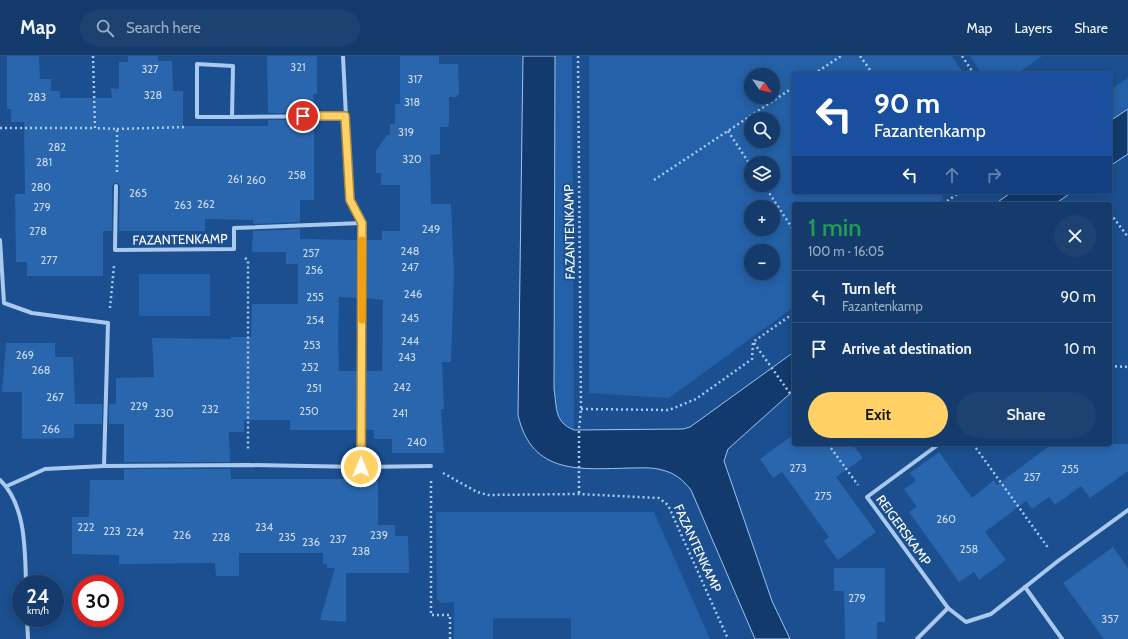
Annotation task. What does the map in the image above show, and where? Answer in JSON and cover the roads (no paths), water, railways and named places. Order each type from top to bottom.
[{"type":"street","points":[[343,56],[350,200],[362,223],[361,467]]},
{"type":"street","points":[[232,117],[233,66],[197,64],[197,117],[232,117],[345,116]]},
{"type":"street","name":"FAZANTENKAMP","points":[[116,186],[115,250],[234,249],[234,228],[362,223]]},
{"type":"street","points":[[0,240],[4,303],[32,313],[108,323],[104,466]]},
{"type":"street","name":"REIGERSKAMP","points":[[936,446],[867,497],[948,608],[966,622],[991,614],[1058,560],[1128,510]]},
{"type":"street","points":[[7,486],[45,468],[248,465],[361,467],[431,466]]},
{"type":"street","points":[[0,480],[7,486],[23,524],[26,575]]},
{"type":"street","points":[[1025,587],[1062,639]]},
{"type":"street","points":[[917,639],[932,622],[948,608]]},
{"type":"street","points":[[27,627],[28,639]]}]
